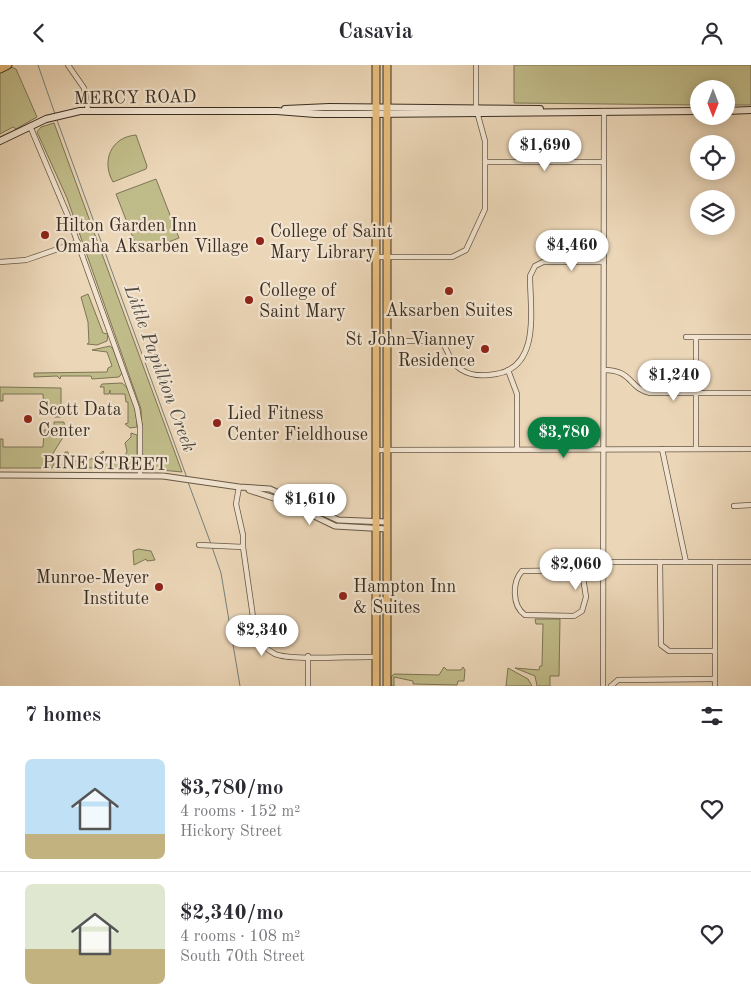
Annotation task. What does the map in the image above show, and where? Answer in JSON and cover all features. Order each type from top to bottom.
[{"type":"main road","points":[[0,69],[8,65]]},
{"type":"main road","points":[[376,65],[376,686]]},
{"type":"main road","points":[[387,686],[386,257],[388,65]]},
{"type":"main road","name":"MERCY ROAD","points":[[0,141],[41,121],[70,112],[88,110],[277,111],[315,114],[376,111],[690,111]]},
{"type":"main road","points":[[735,111],[751,110]]},
{"type":"street","points":[[68,65],[84,88],[88,110]]},
{"type":"street","points":[[377,257],[452,257],[462,254],[468,247],[484,213],[484,135],[477,111],[476,65]]},
{"type":"street","points":[[603,686],[604,111]]},
{"type":"street","points":[[30,126],[78,242],[137,408],[140,426],[140,475]]},
{"type":"street","points":[[485,163],[604,162]]},
{"type":"street","points":[[0,262],[26,260],[78,242]]},
{"type":"street","points":[[386,341],[440,341],[444,343],[452,362],[463,371],[487,375],[508,370],[521,360],[528,346],[530,276],[535,266],[545,262],[604,262]]},
{"type":"street","points":[[686,337],[751,337]]},
{"type":"street","points":[[696,337],[696,449]]},
{"type":"street","points":[[508,370],[517,394],[517,449]]},
{"type":"street","points":[[604,370],[620,371],[640,389],[647,392],[751,393]]},
{"type":"street","points":[[662,449],[686,562]]},
{"type":"street","points":[[376,450],[751,449]]},
{"type":"street","name":"PINE STREET","points":[[0,475],[140,475],[170,477],[279,492],[341,520],[387,526]]},
{"type":"street","points":[[239,487],[236,504],[243,535],[243,547],[258,639],[276,654],[308,657],[376,657]]},
{"type":"street","points":[[734,507],[751,505]]},
{"type":"street","points":[[199,545],[243,547]]},
{"type":"street","points":[[604,562],[751,562]]},
{"type":"street","points":[[660,562],[660,639],[663,647],[669,651],[715,651]]},
{"type":"street","points":[[715,562],[715,686]]},
{"type":"street","points":[[582,571],[585,582],[585,605],[582,611],[574,615],[525,615],[516,606],[517,581],[522,571],[603,570]]},
{"type":"street","points":[[308,657],[308,686]]},
{"type":"street","points":[[611,686],[618,680],[715,679]]},
{"type":"shaded area","points":[[514,65],[751,65],[751,105],[735,105],[735,80],[690,80],[690,105],[514,103]]},
{"type":"shaded area","points":[[11,67],[16,69],[37,117],[16,129],[13,127],[0,134],[0,72]]},
{"type":"shaded area","points":[[54,123],[182,472],[150,469],[143,465],[141,409],[67,198],[37,132],[41,127]]},
{"type":"shaded area","points":[[136,135],[147,166],[146,169],[113,182],[108,166],[108,158],[111,151],[120,140]]},
{"type":"shaded area","points":[[156,179],[179,238],[139,253],[116,194]]},
{"type":"shaded area","points":[[88,294],[103,333],[108,334],[107,341],[97,345],[87,344],[89,343],[88,322],[81,297]]},
{"type":"shaded area","points":[[110,346],[113,349],[122,373],[119,377],[92,379],[91,376],[61,376],[60,379],[57,376],[34,377],[34,373],[107,372],[108,368],[112,366],[107,352],[92,350]]},
{"type":"shaded area","points":[[122,383],[126,386],[132,397],[137,427],[130,428],[125,424],[128,423],[128,402],[126,402],[125,394],[110,394],[110,390],[109,394],[104,394],[104,387],[100,387],[102,384]]},
{"type":"shaded area","points":[[0,387],[61,388],[61,417],[54,417],[53,412],[44,412],[43,394],[3,394],[3,401],[0,401]]},
{"type":"shaded area","points":[[54,422],[64,422],[65,434],[52,455],[54,464],[52,468],[0,468],[0,439],[3,439],[3,447],[43,447],[44,430],[54,430]]},
{"type":"shaded area","points":[[131,433],[137,435],[137,465],[134,468],[100,468],[100,464],[102,465],[109,458],[116,462],[124,459],[127,451],[125,443],[131,437]]},
{"type":"shaded area","points":[[103,451],[93,468],[61,467],[65,459],[65,452],[68,452],[69,461],[88,461],[92,458],[93,460]]},
{"type":"shaded area","points":[[138,549],[151,551],[155,560],[147,561],[146,559],[134,565],[133,551]]},
{"type":"shaded area","points":[[535,619],[560,619],[559,676],[550,676],[550,686],[537,686],[535,676],[515,668],[539,670],[540,666],[542,666],[543,624],[536,624]]},
{"type":"shaded area","points":[[444,667],[447,670],[461,670],[463,667],[465,670],[464,681],[458,681],[457,685],[413,684],[413,681],[394,677],[394,686],[391,686],[391,677],[394,674],[439,675]]},
{"type":"shaded area","points":[[508,668],[528,679],[532,686],[506,686]]},
{"type":"waterway","name":"Little Papillion Creek","points":[[38,65],[55,114]]},
{"type":"waterway","name":"Little Papillion Creek","points":[[57,120],[187,478]]},
{"type":"waterway","name":"Little Papillion Creek","points":[[188,482],[211,544]]},
{"type":"waterway","name":"Little Papillion Creek","points":[[212,547],[221,573],[240,686]]},
{"type":"place","name":"Hilton Garden Inn Omaha Aksarben Village","points":[[45,235]]},
{"type":"place","name":"College of Saint Mary Library","points":[[260,241]]},
{"type":"place","name":"Aksarben Suites","points":[[449,291]]},
{"type":"place","name":"College of Saint Mary","points":[[249,300]]},
{"type":"place","name":"St John Vianney Residence","points":[[485,349]]},
{"type":"place","name":"Scott Data Center","points":[[28,419]]},
{"type":"place","name":"Lied Fitness Center Fieldhouse","points":[[217,423]]},
{"type":"place","name":"Munroe-Meyer Institute","points":[[159,587]]},
{"type":"place","name":"Hampton Inn & Suites","points":[[343,596]]}]
